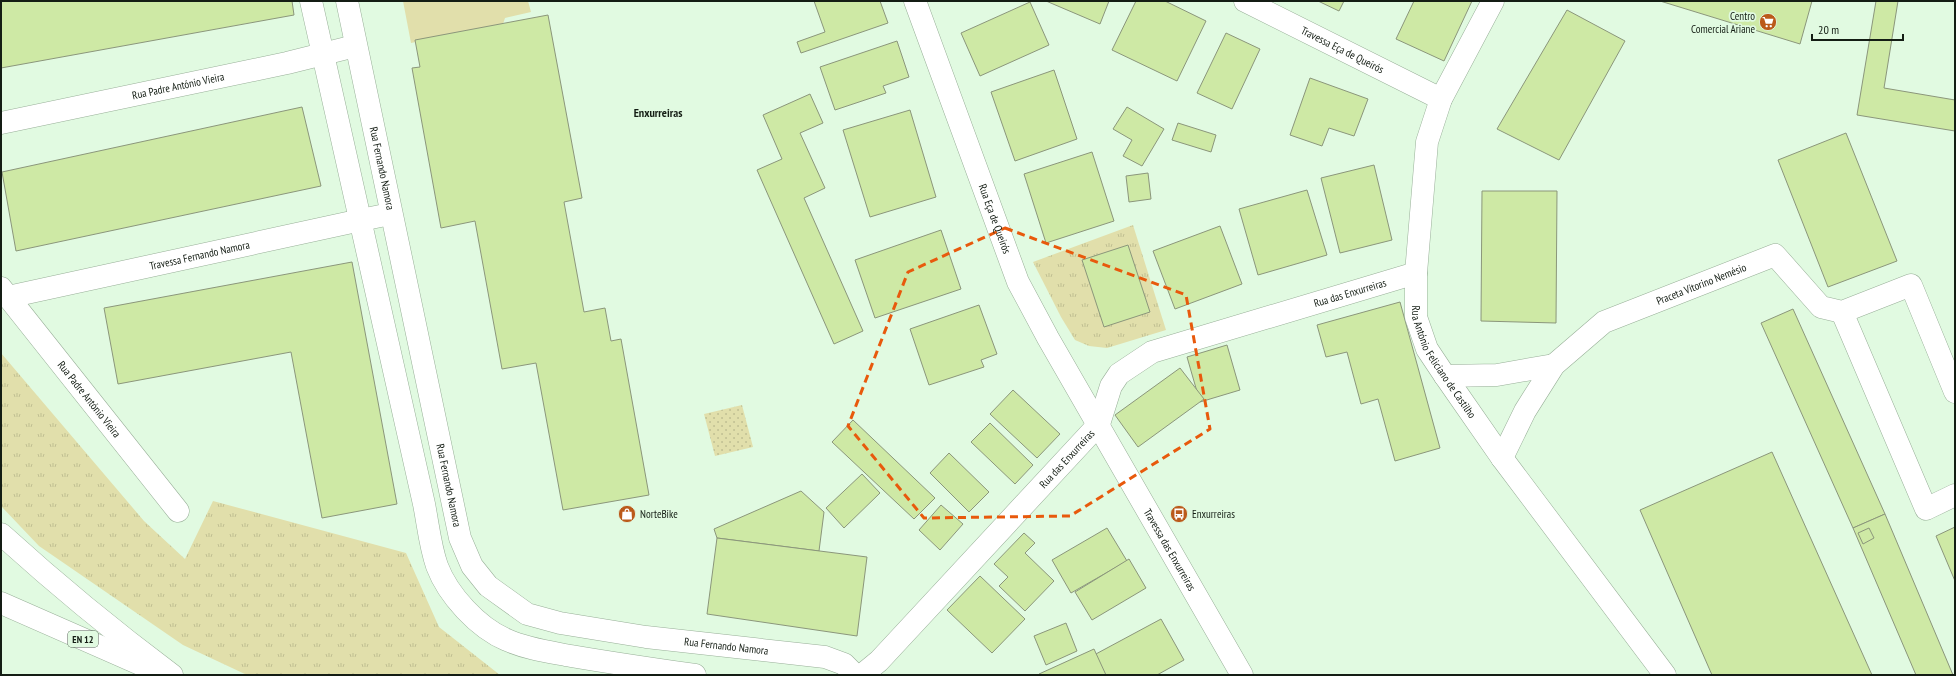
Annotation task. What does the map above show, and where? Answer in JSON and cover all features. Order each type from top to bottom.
[{"type":"main road","points":[[311,1],[361,220],[432,546],[438,567],[449,587],[485,628],[506,640],[533,648],[643,668],[694,675]]},
{"type":"main road","name":"Rua Fernando Namora","points":[[347,1],[390,214],[460,538],[472,566],[488,586],[527,614],[560,623],[646,637],[825,657],[844,664],[855,675]]},
{"type":"main road","name":"Rua Eça de Queirós","points":[[915,1],[1018,282],[1048,338],[1099,424]]},
{"type":"main road","name":"Travessa Eça de Queirós","points":[[1245,1],[1441,99]]},
{"type":"main road","name":"Rua António Feliciano de Castilho","points":[[1493,1],[1441,99],[1427,142],[1416,273],[1416,317],[1427,349],[1502,458],[1665,675]]},
{"type":"main road","name":"Rua Padre António Vieira","points":[[1,123],[355,46]]},
{"type":"main road","name":"Travessa Fernando Namora","points":[[5,292],[390,214]]},
{"type":"main road","name":"Praceta Vitorino Nemésio","points":[[1502,458],[1524,411],[1554,365],[1604,322],[1775,255],[1821,307],[1842,312]]},
{"type":"main road","name":"Rua das Enxurreiras","points":[[862,675],[884,656],[1099,424],[1111,386],[1119,374],[1152,352],[1416,273]]},
{"type":"main road","points":[[1955,392],[1911,285],[1842,312],[1926,509],[1955,495]]},
{"type":"main road","name":"Rua Padre António Vieira","points":[[5,292],[178,511]]},
{"type":"main road","points":[[1445,376],[1496,375],[1554,365]]},
{"type":"main road","name":"Travessa das Enxurreiras","points":[[1099,424],[1242,675]]},
{"type":"main road","points":[[1,534],[119,635],[172,675]]},
{"type":"main road","name":"EN 12","points":[[1,603],[164,675]]},
{"type":"main road","points":[[643,668],[646,637]]},
{"type":"highlighted area","points":[[1005,228],[1186,295],[1210,429],[1070,516],[924,518],[848,426],[908,272]]},
{"type":"green space","points":[[403,1],[528,1],[531,12],[505,18],[503,24],[411,43]]},
{"type":"green space","points":[[1133,225],[1166,330],[1107,348],[1089,346],[1075,340],[1061,317],[1033,262]]},
{"type":"green space","points":[[1,353],[144,521],[185,559],[213,501],[406,553],[439,627],[500,675],[247,675],[183,645],[39,546],[1,506]]},
{"type":"green space","points":[[742,405],[753,447],[715,456],[704,414]]},
{"type":"building","points":[[1,1],[292,1],[294,15],[1,68]]},
{"type":"building","points":[[814,1],[880,1],[888,23],[801,53],[797,42],[825,32]]},
{"type":"building","points":[[1046,1],[1109,1],[1100,24]]},
{"type":"building","points":[[1136,1],[1165,1],[1206,21],[1177,81],[1112,50]]},
{"type":"building","points":[[1318,1],[1344,1],[1339,11]]},
{"type":"building","points":[[1414,1],[1472,1],[1444,61],[1396,39]]},
{"type":"building","name":"Centro Comercial Ariane","points":[[1660,1],[1812,1],[1800,44]]},
{"type":"building","points":[[1876,1],[1898,1],[1884,88],[1955,100],[1955,131],[1857,115]]},
{"type":"building","points":[[1030,2],[1049,45],[980,76],[961,33]]},
{"type":"building","points":[[1567,10],[1625,41],[1559,160],[1497,129]]},
{"type":"building","points":[[548,15],[582,198],[564,202],[584,312],[605,308],[611,341],[621,339],[649,495],[563,510],[536,363],[502,369],[475,221],[441,228],[412,68],[420,67],[415,40]]},
{"type":"building","points":[[1226,33],[1260,49],[1232,109],[1197,93]]},
{"type":"building","points":[[897,41],[909,77],[883,86],[886,93],[835,110],[820,67]]},
{"type":"building","points":[[1054,70],[1077,139],[1015,161],[991,92]]},
{"type":"building","points":[[1310,78],[1368,99],[1354,136],[1329,128],[1322,146],[1290,135]]},
{"type":"building","points":[[810,94],[823,123],[800,133],[825,188],[804,198],[863,331],[834,344],[757,170],[782,159],[763,115]]},
{"type":"building","points":[[302,107],[321,186],[16,251],[2,172]]},
{"type":"building","points":[[1127,107],[1164,129],[1142,166],[1123,156],[1132,140],[1113,129]]},
{"type":"building","points":[[910,110],[936,197],[870,217],[843,130]]},
{"type":"building","points":[[1178,123],[1216,135],[1211,152],[1172,140]]},
{"type":"building","points":[[1846,133],[1897,261],[1828,287],[1778,160]]},
{"type":"building","points":[[1092,152],[1114,221],[1046,243],[1024,174]]},
{"type":"building","points":[[1374,165],[1392,240],[1340,253],[1321,178]]},
{"type":"building","points":[[1148,173],[1151,199],[1129,202],[1126,176]]},
{"type":"building","points":[[1307,190],[1327,255],[1258,275],[1239,209]]},
{"type":"building","points":[[1482,191],[1557,191],[1556,323],[1481,321]]},
{"type":"building","points":[[1220,226],[1242,284],[1175,309],[1153,251]]},
{"type":"building","points":[[941,230],[961,289],[875,318],[855,260]]},
{"type":"building","points":[[1128,245],[1150,312],[1104,327],[1082,260]]},
{"type":"building","points":[[352,262],[397,504],[322,518],[291,352],[118,384],[104,308]]},
{"type":"building","points":[[1400,302],[1440,448],[1395,461],[1378,399],[1361,404],[1347,352],[1326,357],[1317,325]]},
{"type":"building","points":[[979,305],[997,354],[981,360],[984,367],[929,385],[910,329]]},
{"type":"building","points":[[1793,309],[1885,514],[1853,528],[1761,323]]},
{"type":"building","points":[[1227,345],[1240,390],[1200,402],[1187,357]]},
{"type":"building","points":[[1180,368],[1204,399],[1138,447],[1115,415]]},
{"type":"building","points":[[1013,390],[1060,434],[1037,458],[990,414]]},
{"type":"building","points":[[853,420],[935,498],[914,519],[832,442]]},
{"type":"building","points":[[990,423],[1033,465],[1015,484],[971,442]]},
{"type":"building","points":[[1772,452],[1872,675],[1712,675],[1640,510]]},
{"type":"building","points":[[949,453],[989,492],[969,512],[930,473]]},
{"type":"building","points":[[862,474],[880,493],[844,528],[826,508]]},
{"type":"building","points":[[801,491],[824,512],[819,551],[717,538],[714,529]]},
{"type":"building","points":[[941,505],[963,524],[940,550],[919,530]]},
{"type":"building","points":[[1885,514],[1953,675],[1916,675],[1853,528]]},
{"type":"building","points":[[1955,527],[1955,581],[1936,536]]},
{"type":"building","points":[[1107,528],[1127,561],[1071,593],[1052,560]]},
{"type":"building","points":[[1869,528],[1874,538],[1863,544],[1858,533]]},
{"type":"building","points":[[1024,533],[1035,543],[1025,553],[1054,581],[1025,611],[999,586],[1008,577],[994,564]]},
{"type":"building","points":[[717,538],[867,557],[857,636],[707,614]]},
{"type":"building","points":[[1129,559],[1146,588],[1092,620],[1075,592]]},
{"type":"building","points":[[980,576],[1025,619],[992,653],[947,610]]},
{"type":"building","points":[[1161,619],[1184,660],[1157,675],[1105,675],[1094,655]]},
{"type":"building","points":[[1066,623],[1077,651],[1046,665],[1034,636]]},
{"type":"building","points":[[1094,649],[1106,675],[1039,675],[1039,674]]},
{"type":"place","name":"Centro Comercial Ariane","points":[[1768,22]]},
{"type":"place","name":"NorteBike","points":[[627,514]]},
{"type":"place","name":"Enxurreiras","points":[[1179,514]]},
{"type":"district","name":"Enxurreiras","points":[[658,113]]}]
